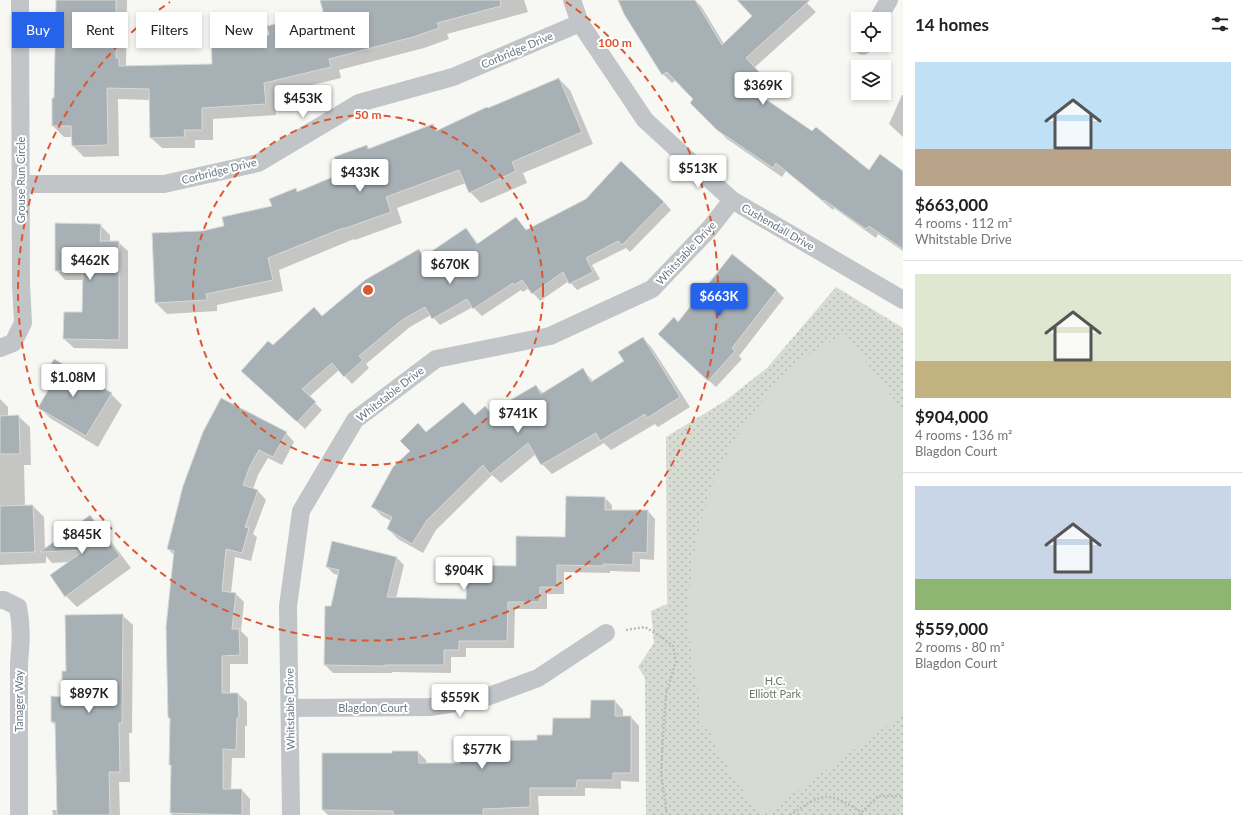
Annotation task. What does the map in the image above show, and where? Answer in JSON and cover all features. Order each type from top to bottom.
[{"type":"street","name":"Grouse Run Circle","points":[[0,348],[12,343],[24,323],[21,284],[20,0]]},
{"type":"street","name":"Cushendall Drive","points":[[572,0],[580,23],[645,120],[732,200],[903,300]]},
{"type":"street","points":[[882,12],[889,0]]},
{"type":"street","name":"Corbridge Drive","points":[[20,184],[164,184],[258,163],[359,103],[453,77],[580,23]]},
{"type":"street","name":"Whitstable Drive","points":[[291,815],[288,606],[300,511],[355,420],[436,359],[550,336],[652,289],[710,228],[732,200]]},
{"type":"street","name":"Tanager Way","points":[[0,600],[4,600],[18,607],[21,623],[20,815]]},
{"type":"street","name":"Blagdon Court","points":[[290,708],[430,707],[481,699],[538,678],[606,633]]},
{"type":"path","points":[[606,633],[645,627],[673,646],[676,661],[666,694],[661,774],[667,815]]},
{"type":"path","points":[[859,815],[878,796],[903,796]]},
{"type":"path","points":[[790,815],[818,799],[827,797],[836,799],[862,812]]},
{"type":"green space","name":"H.C. Elliott Park","points":[[836,287],[903,328],[903,815],[646,815],[645,678],[638,667],[654,643],[651,611],[667,604],[666,437],[725,401],[767,368]]},
{"type":"green space","name":"H.C. Elliott Park","points":[[845,333],[903,412],[903,714],[764,815],[761,815],[736,781],[715,746],[708,727],[700,726],[701,707],[692,659],[688,618],[694,552],[701,521],[714,481],[732,443],[754,411],[780,382],[808,355]]},
{"type":"building","points":[[56,0],[116,0],[116,12],[72,12],[72,48],[116,48],[116,58],[119,58],[119,66],[212,64],[211,48],[267,48],[267,35],[269,35],[267,26],[275,24],[275,48],[369,48],[369,12],[323,12],[320,0],[500,0],[501,6],[437,23],[439,28],[413,37],[329,59],[331,67],[264,83],[266,104],[202,108],[202,130],[184,130],[185,137],[150,138],[149,89],[107,88],[108,145],[72,146],[71,126],[52,126],[55,48],[64,48],[64,12],[56,12]]},
{"type":"building","points":[[618,0],[695,0],[722,45],[752,16],[737,0],[810,0],[746,58],[764,77],[751,89],[812,131],[816,127],[869,170],[880,154],[903,171],[903,249],[869,226],[866,229],[824,200],[823,201],[776,163],[773,168],[717,130],[690,103],[693,99],[667,72],[662,75],[624,14]]},
{"type":"building","points":[[559,78],[582,132],[512,162],[516,171],[469,193],[459,170],[386,197],[391,212],[343,228],[268,258],[273,280],[206,294],[207,300],[155,303],[152,233],[202,231],[224,226],[222,217],[272,206],[269,199],[296,188],[297,192],[340,174],[334,157],[367,145],[368,149],[433,124],[436,131],[487,107],[488,108]]},
{"type":"building","points":[[621,161],[664,202],[622,245],[618,241],[586,258],[593,272],[569,284],[563,272],[532,294],[522,280],[514,285],[513,283],[473,309],[467,299],[432,319],[425,307],[402,320],[359,356],[363,360],[344,377],[332,363],[302,389],[316,402],[297,422],[241,371],[268,341],[273,345],[314,307],[322,316],[365,280],[419,249],[423,257],[466,228],[477,244],[516,217],[526,230],[586,199]]},
{"type":"building","points":[[55,223],[101,224],[100,241],[119,241],[119,340],[63,339],[64,312],[82,312],[83,271],[55,271]]},
{"type":"building","points":[[732,254],[777,290],[732,348],[735,351],[708,381],[658,334],[674,317],[678,322]]},
{"type":"building","points":[[643,337],[680,397],[647,418],[645,414],[600,441],[596,433],[541,465],[528,443],[490,474],[483,465],[427,520],[412,544],[387,529],[392,517],[371,507],[393,467],[410,451],[400,441],[418,423],[426,432],[463,402],[475,415],[485,406],[490,412],[536,385],[541,394],[583,368],[591,382],[624,361],[618,352]]},
{"type":"building","points":[[54,359],[112,393],[86,436],[38,408],[51,385],[42,379]]},
{"type":"building","points":[[221,398],[287,432],[273,457],[259,450],[250,466],[243,485],[258,490],[245,527],[249,528],[242,553],[226,549],[222,591],[236,593],[232,629],[239,629],[240,655],[222,656],[222,693],[238,693],[239,718],[237,718],[236,750],[223,749],[223,789],[242,789],[242,815],[170,813],[170,718],[168,718],[166,627],[174,551],[167,549],[183,486],[203,432]]},
{"type":"building","points":[[19,415],[20,454],[0,454],[0,416]]},
{"type":"building","points":[[566,496],[605,497],[605,510],[648,510],[647,553],[633,552],[633,565],[557,565],[557,587],[540,587],[540,602],[508,602],[507,641],[459,641],[459,650],[444,650],[444,665],[324,665],[325,606],[331,606],[339,570],[326,567],[332,541],[397,557],[387,597],[466,599],[467,565],[516,566],[516,536],[565,537]]},
{"type":"building","points":[[33,505],[35,552],[0,553],[0,506]]},
{"type":"building","points":[[90,515],[120,556],[65,597],[50,575],[85,550],[40,552]]},
{"type":"building","points":[[123,614],[122,723],[119,723],[120,772],[109,772],[110,815],[57,815],[55,722],[51,722],[51,696],[62,697],[62,671],[66,671],[65,615]]},
{"type":"building","points":[[591,700],[615,700],[615,716],[631,716],[631,773],[613,773],[613,780],[577,780],[576,788],[530,788],[530,807],[483,809],[483,815],[393,815],[393,811],[322,810],[322,753],[392,753],[392,751],[418,751],[419,763],[460,763],[459,745],[489,744],[489,741],[537,740],[537,735],[552,735],[553,718],[590,718]]}]
